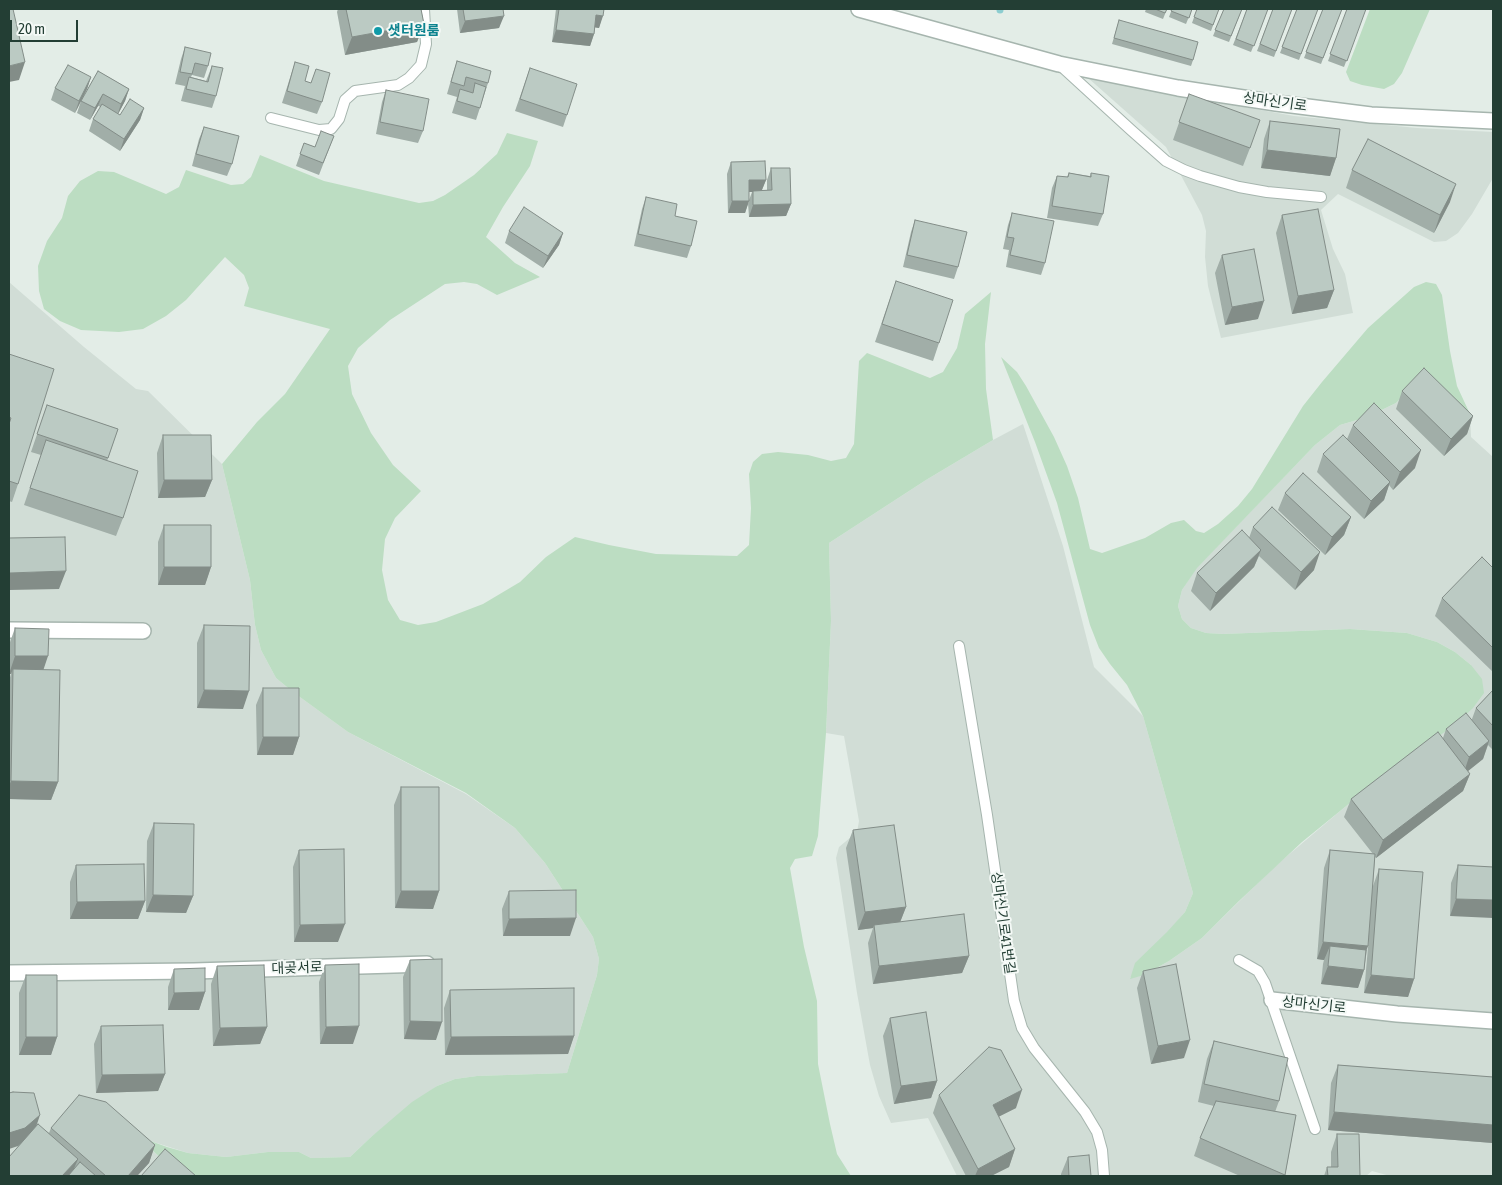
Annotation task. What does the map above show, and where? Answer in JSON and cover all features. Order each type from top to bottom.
[{"type":"street","name":"상마신기로","points":[[859,9],[1059,64],[1178,88],[1371,115],[1493,121]]},
{"type":"street","points":[[9,630],[143,631]]},
{"type":"street","name":"대곶서로","points":[[9,973],[184,971],[435,964]]},
{"type":"street","name":"상마신기로","points":[[1272,1000],[1397,1014],[1493,1021]]},
{"type":"lane","points":[[271,118],[319,130],[331,128],[339,119],[345,100],[355,91],[398,85],[409,78],[421,65],[426,44],[424,9]]},
{"type":"lane","name":"상마신기로","points":[[1059,64],[1166,161],[1200,176],[1239,186],[1267,192],[1321,197]]},
{"type":"lane","name":"상마신기로41번길","points":[[959,646],[987,815],[1014,1002],[1022,1028],[1034,1048],[1079,1104],[1097,1132],[1102,1150],[1104,1176]]},
{"type":"lane","points":[[1239,960],[1258,971],[1272,1000]]},
{"type":"lane","name":"상마신기로","points":[[1272,1000],[1315,1130]]},
{"type":"shaded area","points":[[1087,77],[1294,116],[1417,128],[1493,132],[1493,178],[1472,214],[1458,233],[1446,241],[1434,242],[1338,194],[1321,210],[1333,249],[1345,274],[1353,313],[1221,338],[1208,286],[1205,257],[1206,231],[1202,215],[1166,147]]},
{"type":"shaded area","points":[[9,282],[136,389],[148,391],[222,464],[250,580],[255,625],[261,650],[276,678],[348,732],[466,794],[515,828],[545,863],[593,937],[599,959],[597,975],[567,1073],[477,1076],[455,1079],[437,1086],[371,1137],[350,1157],[311,1158],[299,1152],[268,1152],[226,1157],[188,1153],[138,1137],[180,1176],[9,1176]]},
{"type":"shaded area","points":[[1423,374],[1470,414],[1471,437],[1493,457],[1493,1176],[1390,1176],[1372,1171],[1366,1176],[957,1176],[928,1118],[891,1123],[879,1096],[870,1065],[836,858],[839,847],[857,832],[859,821],[844,736],[826,733],[831,621],[829,543],[926,480],[1023,424],[1063,546],[1094,667],[1143,716],[1193,893],[1185,912],[1130,978],[1144,975],[1169,961],[1202,938],[1273,868],[1377,781],[1471,665],[1455,652],[1437,642],[1407,633],[1350,629],[1206,633],[1191,628],[1182,619],[1178,606],[1182,590],[1196,568],[1315,445],[1340,425],[1367,417],[1396,403]]},
{"type":"green space","points":[[1370,9],[1430,9],[1402,73],[1394,84],[1384,89],[1350,81],[1346,72]]},
{"type":"green space","points":[[507,133],[538,141],[530,166],[486,237],[515,263],[540,277],[497,295],[477,284],[464,282],[445,284],[390,320],[358,348],[348,366],[352,394],[371,433],[393,465],[421,491],[395,518],[385,539],[382,570],[388,600],[400,620],[418,625],[436,622],[483,604],[520,582],[546,557],[575,537],[656,554],[737,556],[749,545],[751,508],[749,474],[753,462],[762,454],[778,452],[808,455],[831,461],[846,458],[854,444],[859,361],[867,353],[930,378],[943,372],[957,348],[965,314],[991,292],[985,344],[986,389],[993,440],[926,480],[829,543],[831,621],[826,733],[818,836],[812,856],[795,859],[790,868],[804,947],[817,1001],[818,1064],[837,1154],[851,1176],[180,1176],[137,1136],[188,1153],[226,1157],[268,1152],[299,1152],[311,1158],[350,1157],[412,1102],[437,1086],[455,1079],[477,1076],[567,1073],[597,975],[599,959],[593,937],[545,863],[515,828],[466,793],[348,732],[276,678],[261,650],[255,625],[250,580],[222,464],[257,422],[285,394],[330,329],[244,306],[249,288],[244,275],[225,257],[186,300],[166,316],[143,329],[119,332],[81,330],[60,321],[44,309],[39,291],[38,266],[47,241],[62,218],[68,196],[80,181],[98,171],[114,172],[166,194],[179,187],[186,170],[231,185],[243,184],[251,177],[260,155],[324,181],[419,203],[433,201],[445,195],[474,175],[497,154]]},
{"type":"green space","points":[[1426,282],[1436,284],[1442,295],[1457,386],[1470,414],[1423,375],[1396,403],[1367,417],[1340,425],[1315,445],[1197,568],[1182,590],[1178,606],[1182,619],[1191,628],[1206,633],[1350,629],[1407,633],[1437,642],[1455,652],[1471,665],[1482,679],[1484,693],[1473,708],[1457,723],[1377,781],[1302,842],[1202,938],[1169,961],[1144,975],[1130,979],[1135,963],[1185,912],[1193,893],[1143,716],[1127,685],[1099,648],[1090,625],[1057,503],[1001,357],[1017,372],[1054,437],[1078,498],[1090,549],[1102,553],[1145,538],[1171,523],[1184,520],[1196,531],[1204,533],[1218,524],[1238,506],[1252,489],[1303,406],[1368,328],[1414,287]]},
{"type":"building","points":[[9,9],[13,9],[25,62],[9,66]]},
{"type":"building","points":[[346,9],[421,9],[424,24],[352,37]]},
{"type":"building","points":[[463,9],[503,9],[504,16],[465,21]]},
{"type":"building","points":[[559,9],[604,9],[603,16],[596,15],[594,34],[556,30]]},
{"type":"building","points":[[1155,9],[1167,9],[1165,13]]},
{"type":"building","points":[[1172,9],[1192,9],[1189,18],[1171,11]]},
{"type":"building","points":[[1197,9],[1219,9],[1213,25],[1194,17]]},
{"type":"building","points":[[1224,9],[1242,9],[1231,36],[1215,30]]},
{"type":"building","points":[[1247,9],[1268,9],[1254,46],[1236,39]]},
{"type":"building","points":[[1273,9],[1292,9],[1276,51],[1260,44]]},
{"type":"building","points":[[1297,9],[1318,9],[1301,54],[1282,47]]},
{"type":"building","points":[[1323,9],[1342,9],[1323,58],[1306,52]]},
{"type":"building","points":[[1347,9],[1366,9],[1347,61],[1330,54]]},
{"type":"building","points":[[1119,20],[1198,42],[1193,60],[1114,38]]},
{"type":"building","points":[[185,47],[211,53],[208,66],[195,63],[192,74],[180,72]]},
{"type":"building","points":[[457,61],[491,71],[488,83],[466,77],[464,86],[451,82]]},
{"type":"building","points":[[295,62],[309,66],[305,81],[311,83],[316,69],[330,73],[322,102],[287,91]]},
{"type":"building","points":[[68,65],[91,77],[79,101],[55,88]]},
{"type":"building","points":[[212,66],[223,68],[216,96],[186,89],[189,77],[208,82]]},
{"type":"building","points":[[530,68],[577,84],[567,115],[520,99]]},
{"type":"building","points":[[98,71],[129,89],[121,104],[103,94],[95,108],[81,101]]},
{"type":"building","points":[[475,83],[486,87],[480,108],[457,101],[460,89],[473,93]]},
{"type":"building","points":[[386,90],[429,99],[423,131],[380,122]]},
{"type":"building","points":[[1189,94],[1260,120],[1250,148],[1179,122]]},
{"type":"building","points":[[130,99],[144,108],[124,139],[93,119],[102,104],[120,115]]},
{"type":"building","points":[[1270,121],[1340,129],[1336,158],[1267,150]]},
{"type":"building","points":[[204,127],[239,136],[232,164],[196,154]]},
{"type":"building","points":[[321,131],[334,136],[323,163],[300,154],[304,143],[315,147]]},
{"type":"building","points":[[1368,139],[1456,184],[1440,215],[1352,170]]},
{"type":"building","points":[[765,161],[766,180],[749,180],[749,201],[732,201],[731,162]]},
{"type":"building","points":[[771,168],[790,168],[791,204],[753,205],[753,191],[772,190]]},
{"type":"building","points":[[1069,173],[1091,177],[1091,173],[1109,176],[1103,214],[1052,206],[1057,176],[1068,177]]},
{"type":"building","points":[[646,197],[677,204],[675,216],[697,221],[691,246],[638,234]]},
{"type":"building","points":[[524,207],[563,233],[548,256],[509,231]]},
{"type":"building","points":[[1318,209],[1334,290],[1298,296],[1282,215]]},
{"type":"building","points":[[1012,213],[1054,221],[1045,263],[1010,255],[1014,238],[1007,237]]},
{"type":"building","points":[[915,220],[967,232],[958,267],[907,255]]},
{"type":"building","points":[[1254,249],[1264,301],[1232,307],[1222,255]]},
{"type":"building","points":[[896,281],[953,300],[939,343],[882,324]]},
{"type":"building","points":[[9,354],[54,369],[18,484],[9,481],[9,424],[11,418],[9,417]]},
{"type":"building","points":[[1424,368],[1473,416],[1451,439],[1402,391]]},
{"type":"building","points":[[1374,403],[1421,450],[1400,472],[1353,425]]},
{"type":"building","points":[[47,405],[118,429],[108,458],[37,434]]},
{"type":"building","points":[[163,435],[211,435],[212,480],[164,480]]},
{"type":"building","points":[[1343,435],[1390,482],[1371,501],[1323,454]]},
{"type":"building","points":[[46,440],[138,471],[123,518],[30,488]]},
{"type":"building","points":[[1303,473],[1351,517],[1332,537],[1285,493]]},
{"type":"building","points":[[1272,507],[1320,552],[1301,572],[1253,527]]},
{"type":"building","points":[[164,525],[211,525],[211,567],[164,567]]},
{"type":"building","points":[[1242,530],[1261,550],[1216,593],[1197,573]]},
{"type":"building","points":[[65,537],[66,571],[9,573],[9,538]]},
{"type":"building","points":[[1482,557],[1493,568],[1493,648],[1442,598]]},
{"type":"building","points":[[204,625],[250,626],[249,691],[204,690]]},
{"type":"building","points":[[15,628],[49,629],[48,656],[15,656]]},
{"type":"building","points":[[13,669],[60,670],[58,782],[11,781]]},
{"type":"building","points":[[263,688],[299,688],[299,737],[263,737]]},
{"type":"building","points":[[1493,690],[1493,726],[1476,708]]},
{"type":"building","points":[[1466,713],[1489,741],[1469,757],[1446,729]]},
{"type":"building","points":[[1438,732],[1470,774],[1383,840],[1351,799]]},
{"type":"building","points":[[401,787],[439,787],[439,891],[401,891]]},
{"type":"building","points":[[154,823],[194,824],[193,896],[153,895]]},
{"type":"building","points":[[894,825],[906,907],[865,912],[853,830]]},
{"type":"building","points":[[344,849],[345,924],[300,925],[299,850]]},
{"type":"building","points":[[1330,850],[1375,854],[1368,946],[1323,942]]},
{"type":"building","points":[[144,864],[145,901],[77,902],[76,865]]},
{"type":"building","points":[[1458,865],[1493,867],[1493,900],[1456,899]]},
{"type":"building","points":[[1379,869],[1423,872],[1414,979],[1371,975]]},
{"type":"building","points":[[576,890],[576,918],[509,919],[509,891]]},
{"type":"building","points":[[964,914],[969,956],[879,966],[874,925]]},
{"type":"building","points":[[1330,946],[1366,950],[1364,970],[1328,966]]},
{"type":"building","points":[[442,959],[442,1022],[410,1021],[410,960]]},
{"type":"building","points":[[359,964],[359,1026],[326,1027],[325,965]]},
{"type":"building","points":[[1176,964],[1190,1040],[1158,1046],[1143,971]]},
{"type":"building","points":[[264,965],[267,1027],[220,1028],[217,966]]},
{"type":"building","points":[[205,968],[205,992],[174,993],[174,969]]},
{"type":"building","points":[[26,975],[57,975],[57,1037],[26,1037]]},
{"type":"building","points":[[574,988],[574,1036],[451,1037],[450,990]]},
{"type":"building","points":[[926,1012],[937,1081],[901,1086],[890,1018]]},
{"type":"building","points":[[163,1025],[165,1074],[102,1075],[101,1026]]},
{"type":"building","points":[[1214,1041],[1288,1058],[1279,1101],[1204,1084]]},
{"type":"building","points":[[989,1047],[1001,1050],[1022,1090],[993,1105],[1015,1149],[978,1169],[939,1095]]},
{"type":"building","points":[[1338,1065],[1493,1077],[1493,1125],[1334,1112]]},
{"type":"building","points":[[9,1093],[34,1093],[40,1115],[25,1128],[9,1133]]},
{"type":"building","points":[[79,1095],[106,1102],[155,1145],[128,1176],[106,1176],[51,1128]]},
{"type":"building","points":[[1216,1101],[1296,1115],[1285,1175],[1200,1138]]},
{"type":"building","points":[[38,1124],[78,1159],[62,1176],[9,1176],[9,1157]]},
{"type":"building","points":[[1337,1134],[1359,1134],[1360,1176],[1328,1176],[1327,1167],[1338,1167]]},
{"type":"building","points":[[165,1149],[196,1176],[141,1176]]},
{"type":"building","points":[[1089,1155],[1091,1176],[1069,1176],[1068,1157]]},
{"type":"building","points":[[80,1162],[96,1176],[68,1176]]},
{"type":"place","name":"샛터원룸","points":[[378,31]]}]
